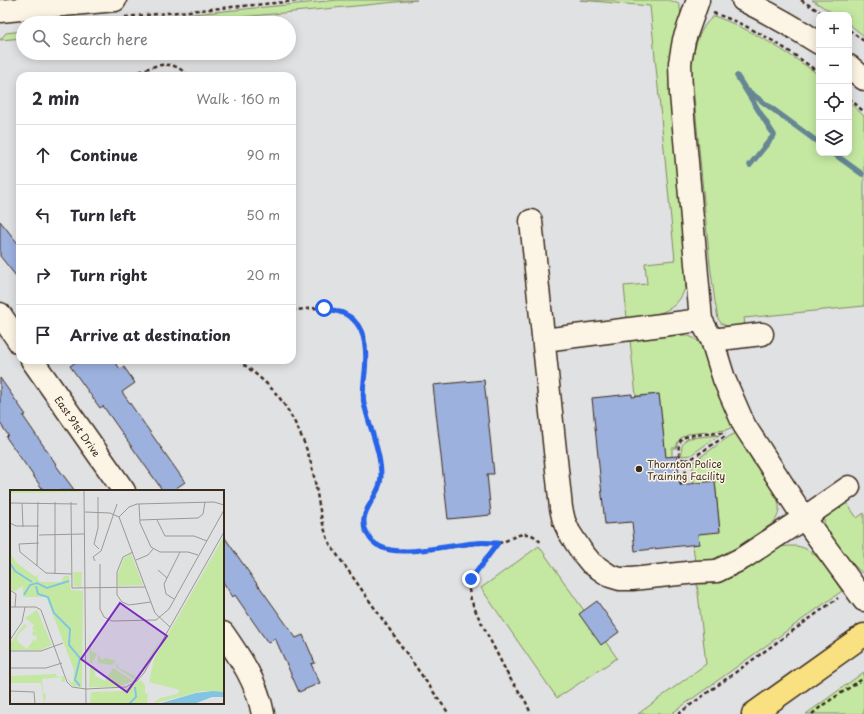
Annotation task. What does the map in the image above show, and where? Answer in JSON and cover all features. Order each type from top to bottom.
[{"type":"main road","points":[[753,714],[864,634]]},
{"type":"street","points":[[698,0],[684,40],[680,63],[681,94],[701,320],[712,340],[724,379],[744,425],[804,518],[864,600]]},
{"type":"street","points":[[743,0],[766,11],[816,42]]},
{"type":"street","points":[[0,11],[117,9]]},
{"type":"street","points":[[852,69],[864,79]]},
{"type":"street","points":[[531,220],[560,508],[564,521],[575,542],[591,563],[610,576],[620,579],[718,571],[743,558],[849,487]]},
{"type":"street","points":[[0,314],[16,336]]},
{"type":"street","points":[[544,340],[701,320]]},
{"type":"street","points":[[712,340],[762,334]]},
{"type":"street","name":"East 91st Drive","points":[[35,364],[123,490]]},
{"type":"street","points":[[224,634],[247,669],[256,688],[263,714]]},
{"type":"path","points":[[117,9],[306,0]]},
{"type":"path","points":[[802,0],[820,12]]},
{"type":"path","points":[[722,16],[775,42],[816,71]]},
{"type":"path","points":[[852,32],[864,41]]},
{"type":"path","points":[[139,72],[157,65],[174,66],[184,72]]},
{"type":"path","points":[[852,101],[864,112]]},
{"type":"path","points":[[296,310],[324,308],[334,310],[346,314],[355,321],[362,331],[366,356],[363,390],[364,402],[381,466],[381,479],[363,519],[365,530],[372,542],[383,548],[397,551],[418,550],[475,543],[498,543],[524,533],[531,534],[542,544]]},
{"type":"path","points":[[243,364],[261,378],[274,391],[294,422],[304,441],[313,473],[321,520],[325,534],[331,546],[449,714]]},
{"type":"path","points":[[718,433],[728,434],[691,459],[685,460],[681,459],[679,449],[680,442],[685,437],[718,433]]},
{"type":"path","points":[[680,485],[686,478],[685,460]]},
{"type":"path","points":[[498,543],[471,579],[468,584],[469,590],[471,600],[477,614],[509,678],[525,700],[531,714]]},
{"type":"path","points":[[678,714],[842,596]]},
{"type":"path","points":[[812,714],[864,678]]},
{"type":"green space","points":[[338,0],[417,0],[252,16],[172,16]]},
{"type":"green space","points":[[580,0],[669,0],[679,4],[681,15],[669,59],[669,66],[688,274],[681,297],[668,310],[659,313],[627,318],[624,286],[647,284],[645,263],[675,260],[650,6]]},
{"type":"green space","points":[[812,0],[864,0],[864,36],[852,26],[852,12],[831,12]]},
{"type":"green space","points":[[714,16],[742,27],[816,73],[816,156],[852,156],[852,105],[864,116],[864,306],[744,318],[745,325],[727,326],[722,324],[718,319],[710,264],[691,64],[701,32]]},
{"type":"green space","points":[[16,32],[16,39],[0,40],[6,33]]},
{"type":"green space","points":[[681,335],[692,337],[700,344],[710,375],[733,427],[726,430],[685,435],[680,439],[676,448],[672,448],[672,457],[666,458],[659,394],[636,396],[630,340]]},
{"type":"green space","points":[[736,433],[776,496],[779,503],[778,514],[773,523],[725,555],[706,561],[695,562],[693,545],[699,544],[698,534],[720,531],[715,482],[694,483],[692,463]]},
{"type":"green space","points":[[719,435],[691,455],[682,456],[682,446],[684,441],[689,438]]},
{"type":"green space","points":[[846,502],[857,518],[864,513],[864,574],[853,564],[826,528],[824,522],[825,516]]},
{"type":"green space","points":[[539,546],[617,658],[557,698],[481,588]]},
{"type":"green space","points":[[793,546],[804,548],[817,557],[827,568],[842,591],[671,714],[638,714],[706,664],[697,584],[714,583],[726,580],[737,575],[768,553],[782,547]]},
{"type":"green space","points":[[864,672],[864,714],[806,714]]},
{"type":"building","points":[[0,221],[16,241],[16,276],[0,256]]},
{"type":"building","points":[[73,364],[117,364],[120,369],[124,367],[135,383],[122,392],[185,482],[173,490],[162,490],[103,406],[100,408],[70,366]]},
{"type":"building","points":[[0,378],[26,415],[23,416],[74,490],[43,490],[6,437],[8,435],[0,423]]},
{"type":"building","points":[[484,380],[494,474],[487,474],[491,515],[448,519],[433,385]]},
{"type":"building","name":"Thornton Police Training Facility","points":[[632,394],[632,397],[659,394],[666,457],[677,456],[680,485],[715,481],[720,532],[698,534],[699,544],[635,551],[632,522],[605,524],[592,398]]},
{"type":"building","points":[[224,536],[296,638],[303,635],[315,663],[311,664],[320,683],[299,692],[275,638],[268,643],[235,595],[233,597],[224,584]]},
{"type":"building","points":[[597,601],[619,632],[601,645],[579,614]]},
{"type":"waterway","points":[[737,76],[774,135],[750,165]]},
{"type":"waterway","points":[[748,91],[816,141]]},
{"type":"waterway","points":[[837,156],[862,174]]},
{"type":"place","name":"Thornton Police Training Facility","points":[[639,469]]},
{"type":"route","points":[[324,308],[346,314],[355,321],[362,331],[365,343],[366,356],[363,390],[364,402],[381,466],[381,479],[363,519],[365,530],[372,542],[383,548],[397,551],[475,543],[498,543],[471,579]]}]
